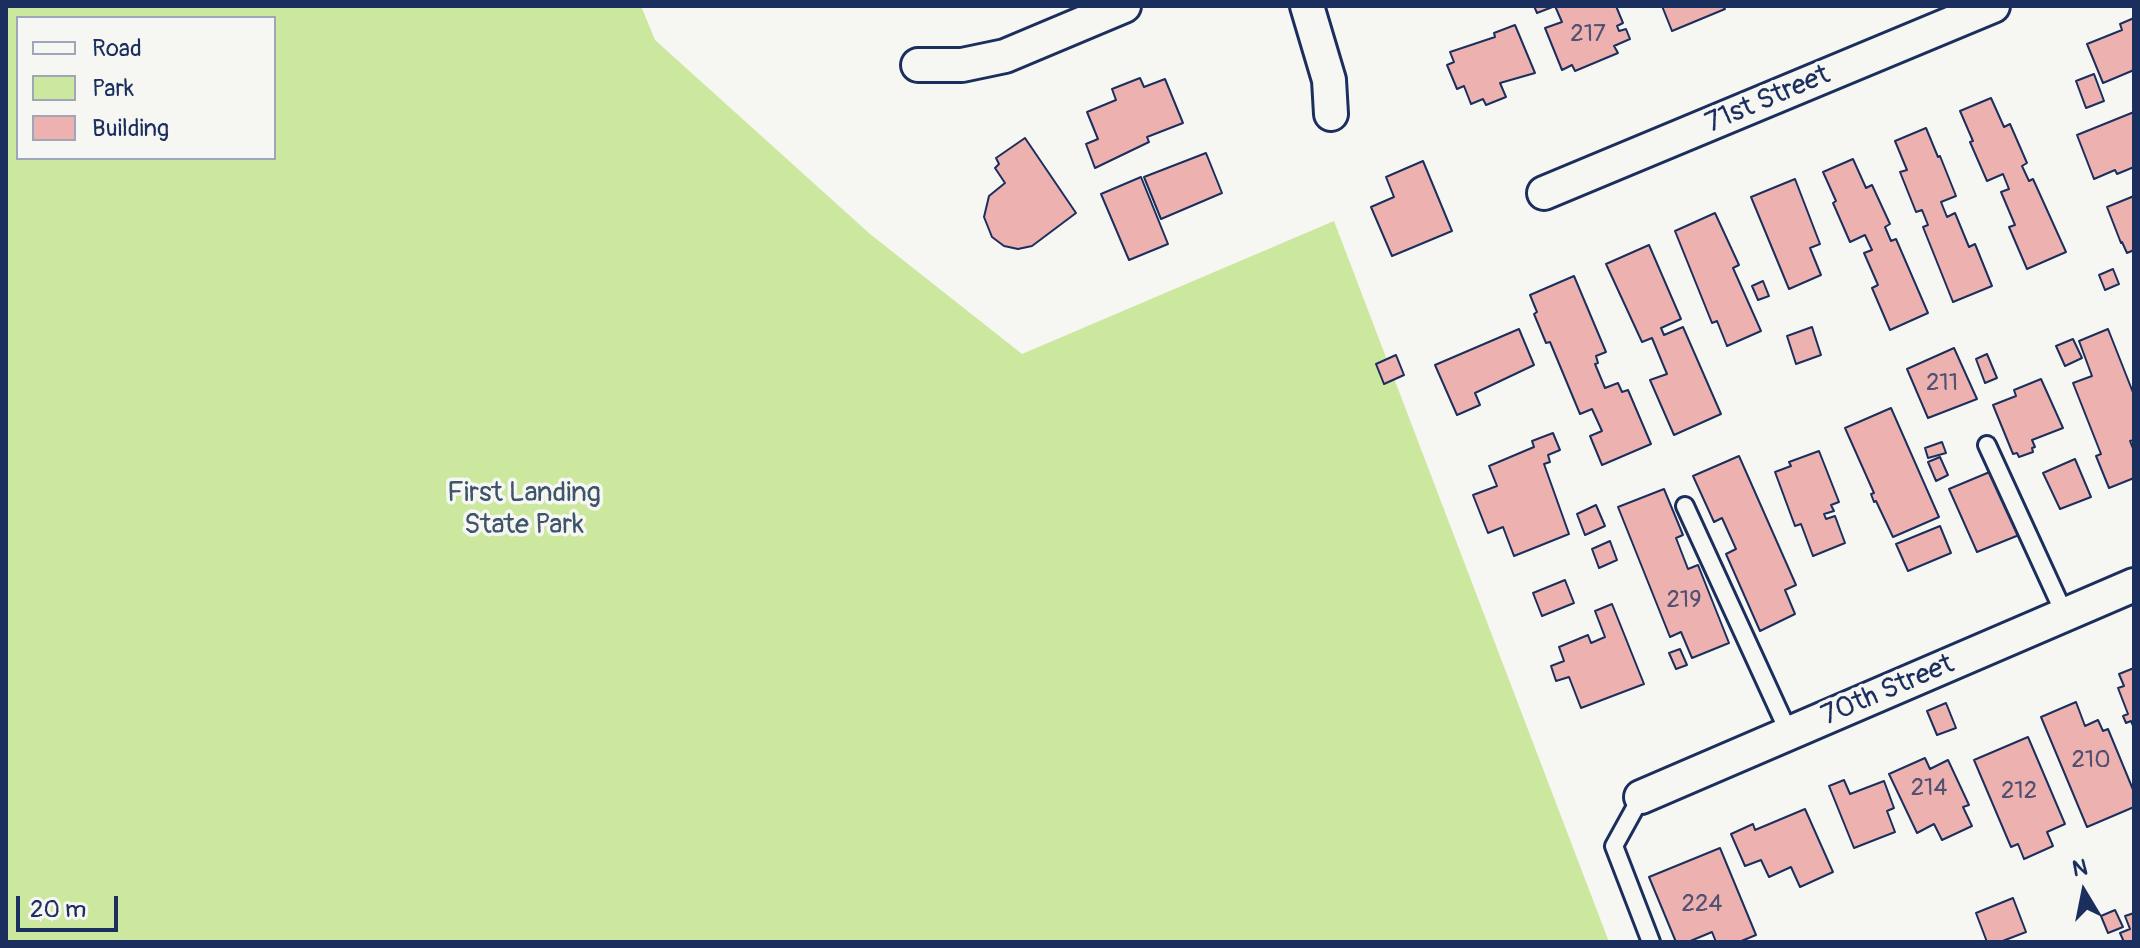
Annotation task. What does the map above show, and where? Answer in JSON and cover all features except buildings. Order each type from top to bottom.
[{"type":"street","points":[[918,65],[962,65],[1005,56],[1124,6]]},
{"type":"street","points":[[1307,6],[1329,80],[1331,114]]},
{"type":"street","name":"71st Street","points":[[1544,193],[1993,6]]},
{"type":"street","name":"70th Street","points":[[1641,797],[2134,585]]},
{"type":"lane","points":[[1987,445],[2065,615]]},
{"type":"lane","points":[[1685,506],[1789,733]]},
{"type":"lane","points":[[1641,797],[1614,846],[1651,942]]},
{"type":"green space","name":"First Landing State Park","points":[[6,6],[641,6],[655,40],[870,234],[1022,354],[1334,221],[1609,942],[6,942]]}]
